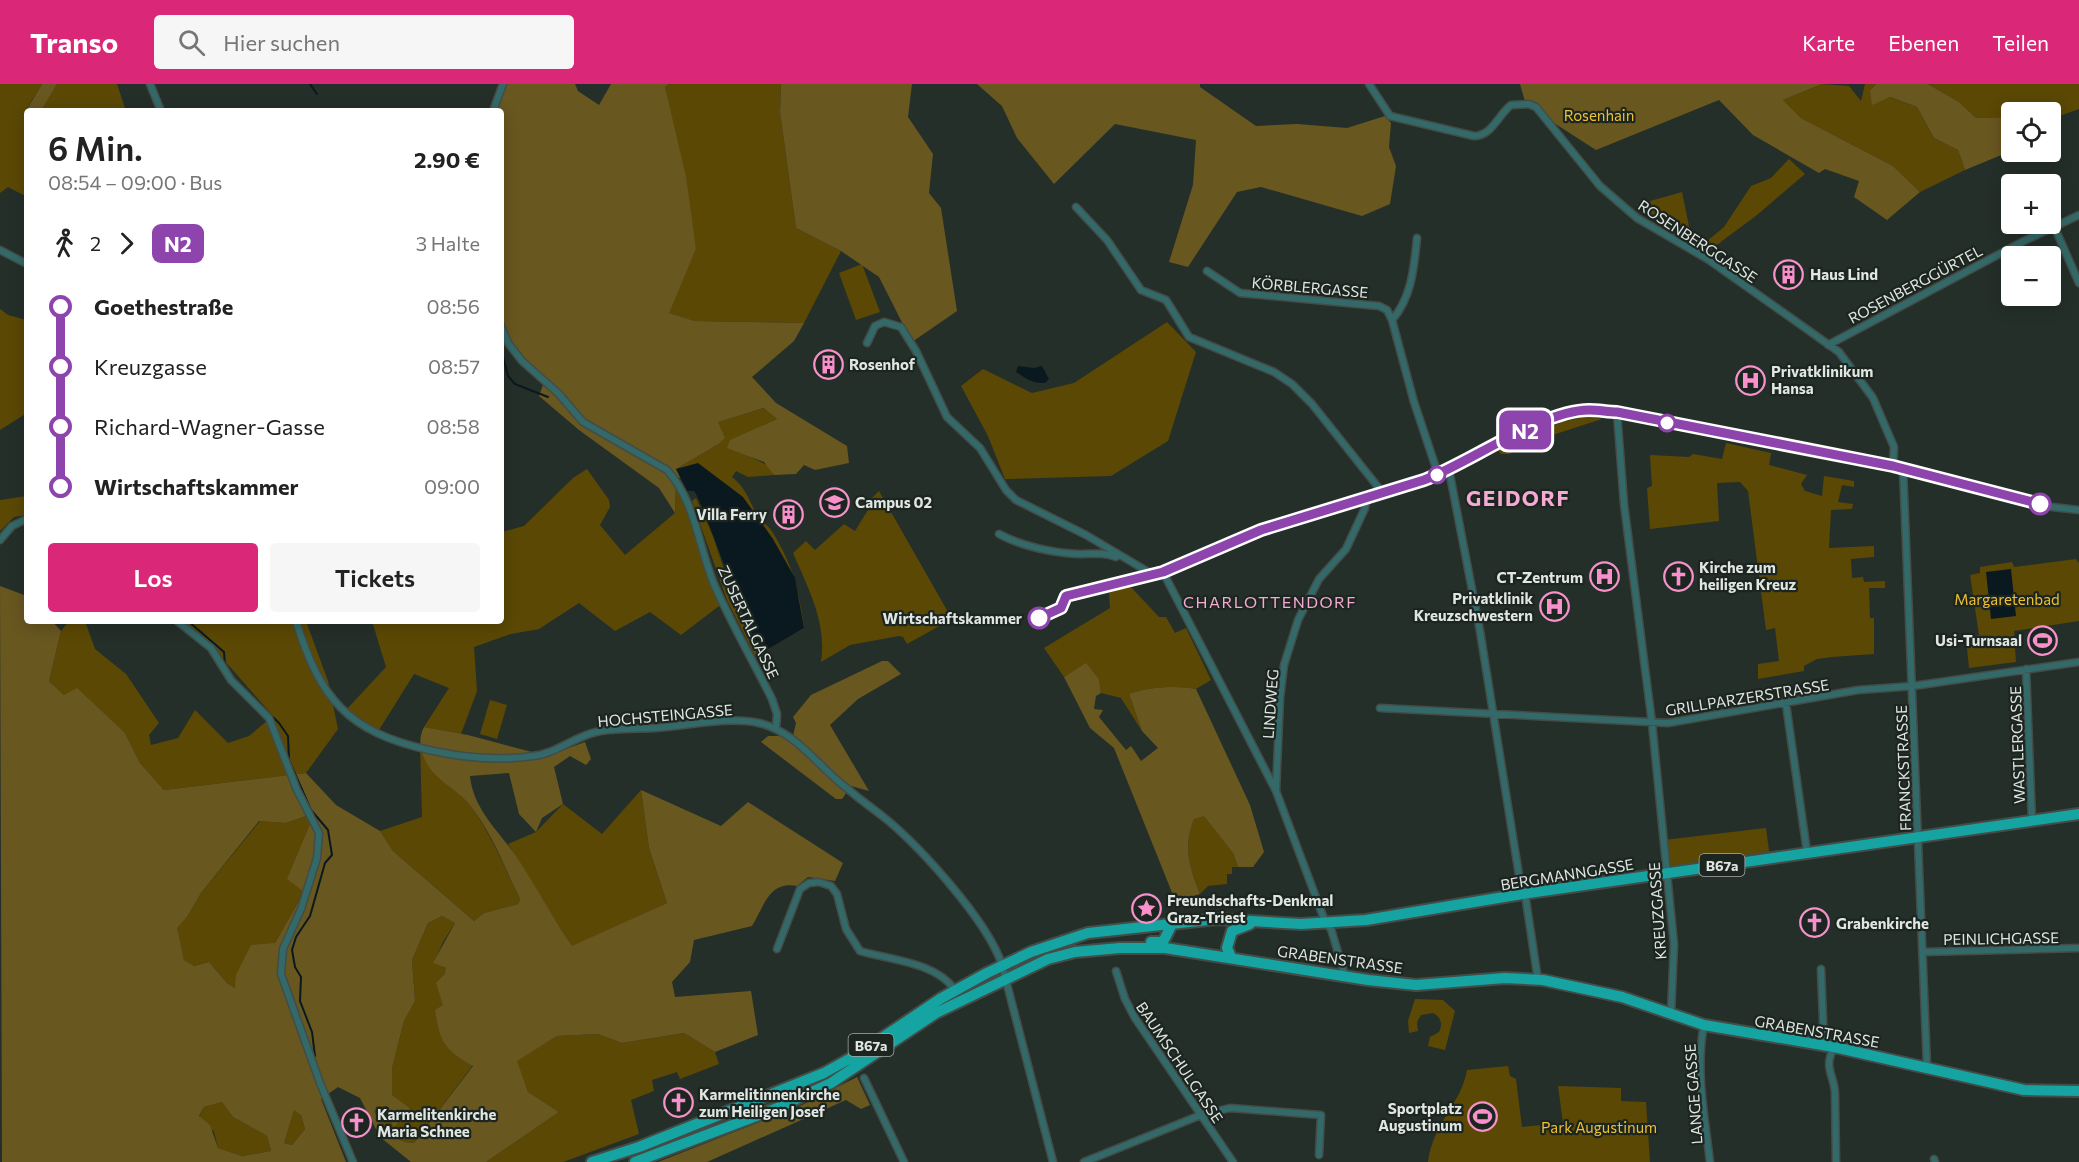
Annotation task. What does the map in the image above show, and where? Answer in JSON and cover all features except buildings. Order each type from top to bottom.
[{"type":"main road","name":"BERGMANNGASSE","points":[[1002,965],[1088,933],[1217,919],[1253,923],[1326,924],[2079,814]]},
{"type":"main road","points":[[1231,957],[1227,948],[1232,931],[1253,923]]},
{"type":"main road","points":[[1114,949],[1127,944],[1163,942],[1172,924]]},
{"type":"main road","name":"GRABENSTRASSE","points":[[630,1161],[775,1109],[823,1087],[864,1064],[936,1013],[1005,979],[1057,957],[1075,952],[1114,949],[1165,948],[1416,985],[1505,978],[1538,980],[1611,994],[1704,1025],[1829,1046],[2024,1090],[2079,1091]]},
{"type":"main road","name":"B67a","points":[[592,1162],[635,1148],[824,1073],[858,1054],[955,990],[1002,965]]},
{"type":"main road","points":[[615,1153],[630,1161],[635,1148]]},
{"type":"street","points":[[150,84],[160,108]]},
{"type":"street","points":[[494,108],[503,84]]},
{"type":"street","name":"ROSENBERGGASSE","points":[[1369,84],[1390,116],[1474,136],[1481,136],[1488,131],[1511,105],[1529,104],[1536,107],[1600,186],[1637,218],[1709,260],[1839,352],[1874,398],[1894,447],[1893,466]]},
{"type":"street","points":[[1076,207],[1114,249],[1141,290],[1166,300],[1189,337],[1274,372],[1292,384],[1312,404],[1382,492]]},
{"type":"street","name":"ROSENBERGGÜRTEL","points":[[2061,223],[2079,215]]},
{"type":"street","name":"ROSENBERGGÜRTEL","points":[[1828,345],[2038,234]]},
{"type":"street","points":[[2058,234],[2079,283]]},
{"type":"street","points":[[1417,238],[1409,290],[1404,304],[1392,321],[1414,402],[1438,474]]},
{"type":"street","points":[[0,250],[24,262]]},
{"type":"street","name":"KÖRBLERGASSE","points":[[1207,271],[1240,293],[1379,306],[1387,310],[1392,321]]},
{"type":"street","points":[[867,343],[875,326],[884,322],[901,327],[916,351],[947,417],[980,448],[1006,490],[1016,500],[1086,535],[1152,574]]},
{"type":"street","name":"ZUSERTALGASSE","points":[[504,333],[522,362],[558,393],[583,422],[668,470],[673,476],[696,523],[713,582],[772,699],[777,714],[776,728]]},
{"type":"street","points":[[1066,596],[1163,572],[1261,530],[1449,470],[1525,430],[1572,413],[1588,410],[1617,412],[1903,468],[2052,507],[2079,510]]},
{"type":"street","name":"KREUZGASSE","points":[[1617,412],[1630,554],[1652,723],[1674,944],[1671,1015]]},
{"type":"street","name":"FRANCKSTRASSE","points":[[1903,468],[1927,1067]]},
{"type":"street","points":[[1449,470],[1480,631],[1491,714],[1538,980]]},
{"type":"street","name":"LINDWEG","points":[[1276,791],[1280,698],[1284,665],[1298,620],[1319,579],[1346,549],[1358,525],[1367,497]]},
{"type":"street","points":[[0,540],[12,526],[24,520]]},
{"type":"street","points":[[999,534],[1024,545],[1076,554],[1101,552],[1126,560]]},
{"type":"street","name":"LINDWEG","points":[[1163,572],[1276,791],[1326,924],[1331,928],[1345,976]]},
{"type":"street","points":[[181,624],[211,648],[231,680],[269,718],[293,781],[319,833],[317,858],[301,909],[283,949],[281,974],[320,1083],[353,1162]]},
{"type":"street","name":"HOCHSTEINGASSE","points":[[297,624],[311,665],[327,691],[347,715],[366,729],[390,741],[425,750],[476,759],[534,756],[597,732],[743,721],[776,728],[919,847],[975,919],[1002,965],[1053,1162]]},
{"type":"street","name":"GRILLPARZERSTRASSE","points":[[1380,708],[1652,723],[1786,704],[1858,690],[1913,686],[2079,662]]},
{"type":"street","name":"WASTLERGASSE","points":[[2026,669],[2032,821]]},
{"type":"street","points":[[1786,704],[1807,852]]},
{"type":"street","points":[[777,949],[800,889],[809,883],[819,882],[831,886],[837,894],[846,929],[860,951],[943,976],[955,990]]},
{"type":"street","name":"PEINLICHGASSE","points":[[1923,952],[2079,948]]},
{"type":"street","points":[[1821,969],[1830,1080],[1835,1085],[1836,1162]]},
{"type":"street","name":"BAUMSCHULGASSE","points":[[1116,971],[1125,999],[1135,1018],[1233,1162]]},
{"type":"street","name":"LANGE GASSE","points":[[1704,1025],[1701,1040],[1701,1078],[1710,1162]]},
{"type":"street","points":[[864,1078],[904,1162]]},
{"type":"street","points":[[1084,1162],[1201,1115],[1230,1108],[1321,1115],[1318,1155]]},
{"type":"green space","points":[[0,84],[42,84],[27,108],[24,108],[24,195],[8,187],[0,193]]},
{"type":"green space","points":[[42,84],[57,84],[43,108],[28,108]]},
{"type":"green space","points":[[57,84],[117,84],[125,108],[43,108]]},
{"type":"green space","points":[[505,84],[575,84],[578,91],[599,105],[611,84],[669,84],[665,87],[686,177],[696,249],[669,313],[695,321],[804,323],[794,341],[752,377],[776,403],[847,446],[849,463],[815,470],[804,465],[796,474],[774,475],[764,462],[727,448],[730,440],[777,419],[764,408],[718,422],[725,438],[676,469],[680,477],[676,481],[675,513],[659,488],[579,430],[539,396],[544,382],[522,361],[504,338],[504,108],[497,108]]},
{"type":"green space","points":[[669,84],[781,84],[780,112],[796,228],[841,251],[804,323],[695,321],[668,313],[696,249],[665,87]]},
{"type":"green space","points":[[781,84],[912,84],[908,117],[933,154],[929,193],[941,208],[957,311],[912,342],[879,277],[841,251],[796,228],[780,112]]},
{"type":"green space","points":[[977,84],[1200,84],[1200,87],[1256,126],[1297,124],[1347,128],[1385,116],[1391,123],[1389,147],[1396,166],[1390,204],[1362,216],[1261,187],[1237,192],[1188,267],[1169,262],[1193,185],[1196,140],[1115,124],[1054,184],[1017,138],[1002,106]]},
{"type":"green space","name":"Rosenhain","points":[[1520,84],[1822,84],[1783,100],[1801,118],[1893,166],[1920,192],[1887,220],[1854,197],[1859,181],[1825,169],[1819,173],[1753,135],[1719,100],[1596,150],[1526,105]]},
{"type":"green space","points":[[1822,84],[1849,86],[1861,101],[1865,84],[1876,84],[1870,90],[1917,107],[1934,138],[1958,150],[1965,170],[1920,192],[1893,166],[1801,118],[1783,100]]},
{"type":"green space","points":[[1876,84],[1928,84],[1959,102],[1976,118],[2001,117],[2001,155],[1965,170],[1958,150],[1934,138],[1917,107],[1890,97],[1872,105],[1870,90]]},
{"type":"green space","points":[[1928,84],[2079,84],[2079,109],[2061,115],[2061,102],[2001,102],[2001,117],[1976,118],[1959,102]]},
{"type":"green space","points":[[1789,159],[1805,174],[1757,215],[1710,250],[1706,242],[1724,227],[1751,186],[1771,178]]},
{"type":"green space","points":[[1682,192],[1692,241],[1636,205]]},
{"type":"green space","points":[[862,264],[880,312],[856,320],[839,273]]},
{"type":"green space","points":[[0,309],[8,315],[24,319],[24,415],[0,430]]},
{"type":"green space","points":[[1167,322],[1196,352],[1168,441],[1111,476],[1005,479],[988,436],[961,386],[983,369],[1032,393],[1074,383]]},
{"type":"green space","points":[[765,408],[777,419],[731,440],[751,457],[769,466],[774,475],[748,477],[736,471],[732,477],[743,489],[786,556],[800,602],[804,628],[765,651],[749,626],[694,491],[687,491],[676,469],[717,445],[717,422]]},
{"type":"green space","points":[[1589,416],[1602,419],[1534,441],[1509,454],[1501,454],[1497,449],[1562,422]]},
{"type":"green space","points":[[1726,443],[1771,453],[1769,465],[1807,475],[1801,484],[1805,491],[1822,496],[1824,476],[1854,481],[1854,487],[1842,485],[1838,502],[1853,504],[1852,509],[1831,510],[1829,548],[1874,546],[1874,557],[1851,559],[1852,578],[1863,577],[1864,582],[1885,581],[1885,588],[1869,588],[1870,618],[1874,618],[1874,654],[1817,659],[1804,666],[1804,671],[1758,679],[1758,664],[1779,661],[1775,628],[1766,630],[1748,491],[1740,482],[1717,483],[1719,521],[1650,529],[1647,488],[1652,486],[1650,455],[1689,457],[1693,454],[1722,459]]},
{"type":"green space","points":[[587,469],[609,500],[610,507],[600,525],[625,555],[675,513],[676,481],[723,603],[681,635],[650,612],[615,631],[579,603],[539,629],[511,634],[474,647],[477,691],[461,734],[424,727],[449,688],[414,674],[379,730],[346,710],[386,667],[373,624],[504,624],[504,531],[524,526],[573,478]]},
{"type":"green space","points":[[879,491],[952,619],[907,644],[903,637],[899,636],[850,645],[821,662],[819,619],[793,553],[806,541],[815,550],[844,524],[855,531],[868,510],[863,507]]},
{"type":"green space","points":[[24,496],[24,515],[14,517],[0,531],[0,500]]},
{"type":"green space","points":[[696,498],[712,534],[731,590],[758,648],[765,653],[756,658],[727,600],[692,501]]},
{"type":"green space","name":"Margaretenbad","points":[[2076,559],[2079,563],[2079,621],[2014,631],[2016,662],[1969,668],[1966,638],[1979,635],[1970,575],[1980,573],[1980,567],[2012,562],[2014,567]]},
{"type":"green space","points":[[1129,585],[1159,617],[1166,617],[1175,633],[1186,628],[1211,680],[1196,689],[1162,687],[1129,694],[1142,731],[1121,698],[1101,693],[1099,679],[1086,664],[1064,677],[1044,648],[1110,608],[1109,593]]},
{"type":"green space","points":[[0,586],[24,595],[24,624],[55,624],[61,631],[49,681],[64,695],[77,688],[125,733],[140,763],[164,790],[306,773],[336,805],[380,831],[393,851],[474,921],[484,913],[518,904],[520,899],[497,850],[477,815],[469,804],[435,774],[426,762],[420,744],[424,727],[468,735],[532,752],[538,759],[585,742],[591,759],[586,765],[570,756],[554,767],[563,804],[542,818],[536,832],[519,814],[509,773],[470,776],[476,800],[482,810],[518,859],[572,946],[667,903],[649,848],[641,790],[721,826],[748,802],[843,863],[835,881],[808,877],[797,886],[788,885],[774,891],[752,926],[694,940],[690,962],[672,982],[675,997],[751,991],[758,1035],[715,1052],[684,1033],[622,1043],[598,1034],[557,1036],[517,1061],[528,1092],[559,1112],[486,1162],[411,1162],[380,1137],[360,1098],[338,1087],[321,1099],[346,1162],[2,1162]],"holes":[[[306,816],[311,822],[287,879],[304,892],[275,943],[251,945],[236,975],[235,988],[227,983],[209,962],[194,966],[184,960],[177,928],[187,917],[201,893],[259,821],[286,823]],[[442,916],[455,923],[433,963],[446,968],[444,975],[436,983],[443,1005],[435,1010],[439,1030],[450,1050],[473,1066],[414,1143],[395,1137],[374,1112],[377,1106],[387,1106],[389,1118],[394,1127],[410,1108],[392,1095],[392,1068],[404,1021],[415,1001],[412,960],[428,923]],[[222,1102],[233,1117],[267,1136],[271,1151],[242,1156],[218,1148],[210,1125],[199,1116],[204,1107]],[[294,1110],[301,1115],[305,1129],[292,1145],[284,1143]]]},
{"type":"green space","points":[[67,624],[86,624],[95,649],[126,674],[159,723],[149,735],[151,745],[178,738],[195,710],[228,743],[249,736],[273,716],[209,643],[181,624],[307,624],[328,681],[338,729],[306,773],[164,790],[140,763],[125,733],[64,695],[49,681],[61,631]]},
{"type":"green space","points":[[882,661],[888,661],[901,674],[858,699],[830,725],[869,791],[851,786],[842,799],[836,799],[761,742],[768,736],[793,736],[796,723],[793,717],[811,695]]},
{"type":"green space","points":[[1086,663],[1099,679],[1101,693],[1096,696],[1094,709],[1103,710],[1099,717],[1126,750],[1131,746],[1141,761],[1158,748],[1142,731],[1129,694],[1162,687],[1196,689],[1250,805],[1264,852],[1253,867],[1238,867],[1233,853],[1204,816],[1194,819],[1188,848],[1200,894],[1190,897],[1173,895],[1114,748],[1090,728],[1064,677]]},
{"type":"green space","points":[[490,700],[507,705],[497,739],[480,734]]},
{"type":"green space","points":[[420,743],[429,764],[461,795],[483,824],[520,899],[518,904],[484,913],[474,921],[393,851],[380,831],[422,817]]},
{"type":"green space","points":[[641,790],[649,848],[667,903],[572,947],[508,844],[536,832],[563,804],[602,834]]},
{"type":"green space","points":[[1204,815],[1233,853],[1238,867],[1232,867],[1232,874],[1227,874],[1227,884],[1208,886],[1200,894],[1190,865],[1188,848],[1194,819]]},
{"type":"green space","points":[[306,816],[312,821],[304,892],[275,943],[235,988],[227,983],[209,962],[193,966],[184,960],[176,928],[187,917],[201,893],[260,821],[286,823]]},
{"type":"green space","points":[[1766,828],[1770,858],[1667,874],[1664,840]]},
{"type":"green space","points":[[442,916],[455,923],[434,963],[446,968],[444,975],[473,1065],[414,1143],[395,1137],[374,1112],[377,1106],[385,1105],[389,1118],[410,1108],[392,1095],[392,1068],[404,1021],[415,1001],[412,960],[428,923]]},
{"type":"green space","points":[[965,989],[966,991],[839,1074],[796,1095],[637,1157],[818,1083]]},
{"type":"green space","points":[[1415,999],[1443,1000],[1455,1011],[1445,1050],[1428,1046],[1430,1037],[1439,1032],[1441,1026],[1439,1019],[1433,1013],[1421,1015],[1417,1022],[1418,1031],[1409,1033],[1408,1021]]},
{"type":"green space","points":[[684,1033],[715,1052],[719,1064],[680,1079],[677,1072],[652,1080],[654,1091],[631,1100],[639,1134],[563,1162],[486,1162],[559,1112],[528,1092],[516,1061],[557,1036],[598,1034],[622,1043]]},
{"type":"green space","name":"Park Augustinum","points":[[1508,1066],[1510,1076],[1516,1079],[1522,1127],[1563,1123],[1558,1086],[1621,1088],[1621,1101],[1646,1102],[1650,1162],[1428,1162],[1435,1136],[1459,1094],[1467,1070]]},
{"type":"green space","points":[[857,1077],[870,1105],[861,1109],[846,1100],[707,1162],[658,1162],[798,1107]]},
{"type":"green space","points":[[222,1102],[233,1117],[267,1136],[271,1151],[242,1156],[218,1148],[214,1132],[199,1117],[204,1107]]},
{"type":"green space","points":[[294,1109],[301,1115],[305,1129],[292,1145],[284,1143]]},
{"type":"shaded area","points":[[1018,366],[1034,368],[1042,366],[1049,379],[1045,383],[1029,380],[1016,372]]},
{"type":"shaded area","points":[[698,463],[743,497],[773,539],[795,578],[804,628],[765,651],[749,626],[701,505],[694,491],[687,491],[676,469]]},
{"type":"shaded area","points":[[2011,569],[2016,616],[1991,619],[1986,572]]},
{"type":"waterway","points":[[310,84],[317,94]]},
{"type":"waterway","points":[[504,361],[508,376],[515,384],[548,397]]},
{"type":"waterway","points":[[191,624],[224,652],[225,665],[235,680],[279,723],[288,736],[289,760],[311,810],[328,830],[332,855],[325,863],[310,916],[296,937],[292,950],[295,967],[301,977],[300,1001],[312,1032],[315,1056]]},
{"type":"bus line","name":"N2","points":[[1039,618],[1061,608],[1066,596],[1163,572],[1261,530],[1424,480],[1449,470],[1525,430],[1572,413],[1588,410],[1617,412],[1893,466],[2040,504]]},
{"type":"place","name":"Haus Lind","points":[[1789,274]]},
{"type":"place","name":"Rosenhof","points":[[828,364]]},
{"type":"place","name":"Privatklinikum Hansa","points":[[1750,380]]},
{"type":"place","name":"Campus 02","points":[[834,502]]},
{"type":"place","name":"Villa Ferry","points":[[788,514]]},
{"type":"place","name":"Kirche zum heiligen Kreuz","points":[[1678,576]]},
{"type":"place","name":"CT-Zentrum","points":[[1604,577]]},
{"type":"place","name":"Privatklinik Kreuzschwestern","points":[[1554,607]]},
{"type":"place","name":"Wirtschaftskammer","points":[[1039,618]]},
{"type":"place","name":"Usi-Turnsaal","points":[[2043,640]]},
{"type":"place","name":"Freundschafts-Denkmal Graz-Triest","points":[[1146,909]]},
{"type":"place","name":"Grabenkirche","points":[[1815,923]]},
{"type":"place","name":"Karmelitinnenkirche zum Heiligen Josef","points":[[678,1103]]},
{"type":"place","name":"Sportplatz Augustinum","points":[[1483,1117]]},
{"type":"place","name":"Karmelitenkirche Maria Schnee","points":[[356,1123]]},
{"type":"district","name":"GEIDORF","points":[[1518,497]]},
{"type":"district","name":"CHARLOTTENDORF","points":[[1270,601]]}]
